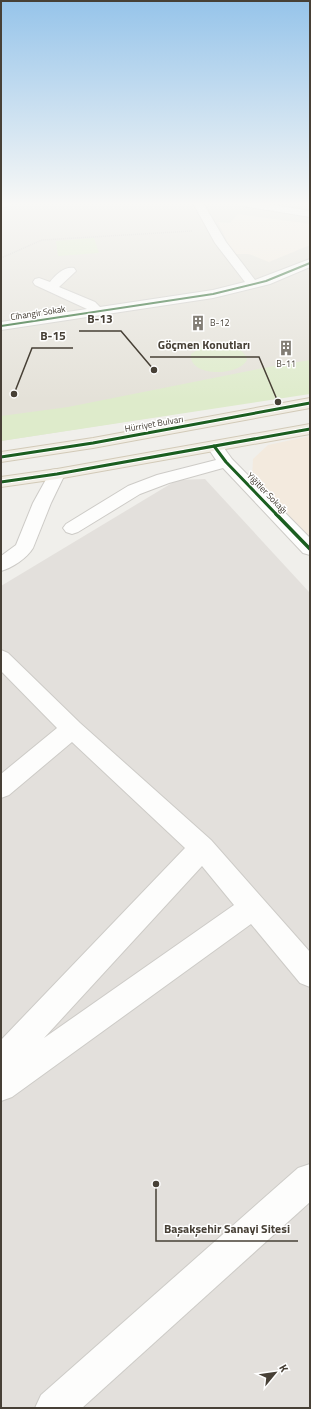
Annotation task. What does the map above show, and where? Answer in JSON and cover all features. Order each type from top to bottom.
[{"type":"main road","name":"Hürriyet Bulvarı","points":[[1,457],[93,443],[310,403]]},
{"type":"main road","points":[[1,482],[57,474],[310,429]]},
{"type":"street","points":[[241,269],[253,285]]},
{"type":"street","name":"Cihangir Sokak","points":[[1,326],[213,294],[253,285],[295,269]]},
{"type":"street","points":[[52,288],[56,281],[70,271]]},
{"type":"street","points":[[39,282],[90,305],[97,312]]},
{"type":"street","name":"Yiğitler Sokağı","points":[[214,446],[226,462],[310,549]]},
{"type":"street","points":[[72,528],[134,490],[164,479],[226,462]]},
{"type":"street","points":[[1,565],[24,548],[42,503],[57,474]]},
{"type":"street","points":[[1,658],[72,729],[202,848],[310,973]]},
{"type":"street","points":[[1,788],[72,729]]},
{"type":"street","points":[[1,1062],[202,848]]},
{"type":"street","points":[[1,1086],[253,907]]},
{"type":"street","points":[[54,1408],[310,1180]]},
{"type":"shaded area","points":[[1,269],[310,269],[310,393],[1,441]]},
{"type":"shaded area","points":[[310,436],[310,543],[252,479],[253,459],[268,445]]},
{"type":"shaded area","points":[[205,479],[310,593],[310,1408],[1,1408],[1,586],[177,480]]},
{"type":"green space","points":[[210,345],[227,346],[242,351],[247,360],[242,366],[225,372],[214,372],[197,367],[192,362],[191,354],[202,347]]},
{"type":"green space","points":[[310,360],[310,394],[1,441],[1,416],[68,407]]},
{"type":"cycle path","points":[[1,326],[213,294],[266,281],[296,269]]},
{"type":"cycle path","points":[[1,457],[93,443],[310,403]]},
{"type":"cycle path","points":[[1,482],[57,474],[310,429]]},
{"type":"cycle path","points":[[214,446],[226,462],[310,549]]},
{"type":"place","name":"B-12","points":[[198,323]]},
{"type":"place","name":"B-11","points":[[286,348]]},
{"type":"place","name":"B-13","points":[[154,370]]},
{"type":"place","name":"B-15","points":[[14,394]]},
{"type":"place","name":"Göçmen Konutları","points":[[278,402]]},
{"type":"place","name":"Başakşehir Sanayi Sitesi","points":[[156,1184]]}]
